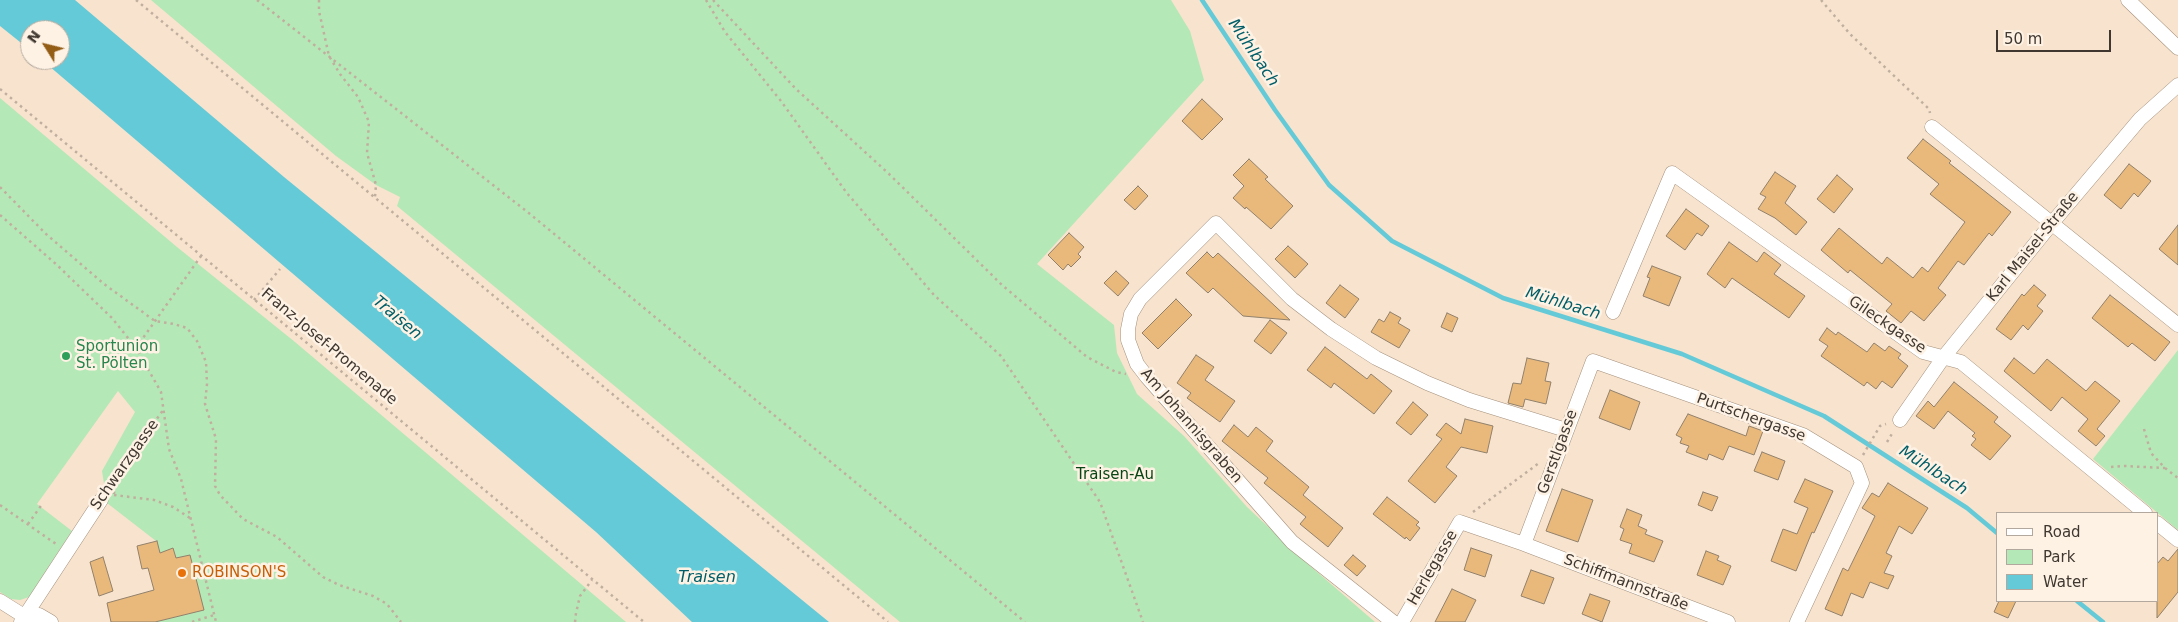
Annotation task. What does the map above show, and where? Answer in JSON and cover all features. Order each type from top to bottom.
[{"type":"street","points":[[2128,0],[2178,48]]},
{"type":"street","name":"Karl Maisel-Straße","points":[[1900,420],[1944,358],[2052,223],[2140,119],[2178,85]]},
{"type":"street","points":[[1932,127],[2178,325]]},
{"type":"street","name":"Gileckgasse","points":[[1613,312],[1672,173],[1923,352],[1961,362],[2144,512]]},
{"type":"street","name":"Am Johannisgraben","points":[[1393,622],[1292,542],[1147,377],[1137,364],[1128,340],[1131,314],[1140,299],[1216,223],[1292,299],[1331,329],[1376,358],[1427,383],[1469,400],[1566,430]]},
{"type":"street","name":"Gerstlgasse","points":[[1524,544],[1593,360]]},
{"type":"street","name":"Purtschergasse","points":[[1593,360],[1803,435],[1856,467]]},
{"type":"street","points":[[1797,622],[1862,483],[1856,467]]},
{"type":"street","name":"Schwarzgasse","points":[[23,619],[68,551],[107,498]]},
{"type":"street","name":"Herlegasse","points":[[1402,622],[1460,522],[1524,544]]},
{"type":"street","points":[[2158,524],[2178,540]]},
{"type":"street","name":"Schiffmannstraße","points":[[1524,544],[1728,622]]},
{"type":"street","points":[[0,601],[23,619],[39,615],[51,622]]},
{"type":"path","points":[[136,0],[888,622]]},
{"type":"path","points":[[256,0],[530,214],[1025,622]]},
{"type":"path","points":[[319,0],[319,11],[329,56],[340,74],[358,96],[369,122],[367,154],[376,185],[375,197]]},
{"type":"path","points":[[706,0],[725,32],[782,101],[858,206],[934,295],[1001,356],[1100,502],[1142,622]]},
{"type":"path","points":[[713,0],[796,89],[888,173],[1002,285],[1087,357],[1116,372],[1147,377]]},
{"type":"path","points":[[1821,0],[1850,34],[1929,109],[1932,127]]},
{"type":"path","name":"Franz-Josef-Promenade","points":[[0,89],[644,622]]},
{"type":"path","points":[[0,187],[46,234],[104,284],[155,322],[174,324],[187,328],[197,341],[206,362],[207,384],[205,404],[216,439],[215,486],[220,495],[243,519],[278,537],[323,577],[339,585],[373,596],[387,604],[401,622]]},
{"type":"path","name":"Schwarzgasse","points":[[0,215],[95,301],[136,348],[160,392],[164,409],[115,479],[107,498]]},
{"type":"path","points":[[136,348],[201,256]]},
{"type":"path","points":[[254,300],[280,269]]},
{"type":"path","points":[[164,409],[170,449],[181,479],[216,622]]},
{"type":"path","points":[[1856,467],[1880,426]]},
{"type":"path","points":[[2144,429],[2151,453],[2178,478]]},
{"type":"path","points":[[1460,522],[1560,447]]},
{"type":"path","points":[[2096,473],[2108,468],[2124,466],[2165,468]]},
{"type":"path","points":[[107,498],[115,479]]},
{"type":"path","points":[[128,496],[154,500],[172,507],[190,518]]},
{"type":"path","points":[[28,524],[43,503]]},
{"type":"path","points":[[0,505],[68,551]]},
{"type":"path","points":[[576,622],[580,596],[592,580]]},
{"type":"path","points":[[192,622],[214,615]]},
{"type":"green space","name":"Traisen-Au","points":[[151,0],[1171,0],[1190,31],[1204,80],[1037,264],[1114,325],[1117,353],[1137,394],[1184,436],[1247,507],[1309,565],[1375,622],[900,622],[397,206],[400,197],[376,185],[336,156]]},
{"type":"green space","points":[[0,98],[177,247],[295,342],[626,622],[155,622],[186,614],[173,588],[164,552],[159,552],[156,541],[107,503],[102,471],[135,412],[118,391],[37,504],[72,531],[29,597],[20,600],[11,599],[0,592]]},
{"type":"green space","points":[[2178,350],[2178,530],[2093,459]]},
{"type":"water","name":"Traisen","points":[[0,0],[75,0],[284,177],[829,622],[692,622],[596,532],[54,70],[70,70],[70,20],[20,20],[20,42],[0,26]]},
{"type":"building","points":[[1202,99],[1223,119],[1202,140],[1182,121]]},
{"type":"building","points":[[1923,139],[1951,161],[1949,163],[2011,212],[1992,236],[1989,233],[1964,265],[1958,261],[1938,288],[1946,295],[1924,321],[1911,311],[1901,323],[1886,311],[1892,304],[1850,270],[1848,273],[1821,250],[1839,228],[1882,264],[1887,257],[1913,278],[1922,267],[1928,272],[1965,222],[1930,194],[1939,184],[1907,158]]},
{"type":"building","points":[[1249,159],[1268,177],[1265,179],[1293,206],[1271,229],[1233,198],[1244,186],[1233,175]]},
{"type":"building","points":[[2129,164],[2151,181],[2138,197],[2134,193],[2121,209],[2104,195]]},
{"type":"building","points":[[1775,172],[1796,186],[1785,203],[1807,222],[1796,235],[1775,218],[1758,209],[1766,197],[1760,194]]},
{"type":"building","points":[[1837,175],[1853,189],[1834,213],[1817,199]]},
{"type":"building","points":[[1138,186],[1148,196],[1135,210],[1124,200]]},
{"type":"building","points":[[1686,209],[1709,226],[1702,236],[1697,233],[1685,250],[1666,236]]},
{"type":"building","points":[[2178,225],[2178,265],[2159,249]]},
{"type":"building","points":[[1069,233],[1084,247],[1078,254],[1081,257],[1071,267],[1068,264],[1063,270],[1048,255]]},
{"type":"building","points":[[1729,242],[1757,262],[1764,252],[1781,265],[1774,274],[1805,296],[1789,318],[1732,278],[1725,288],[1707,274]]},
{"type":"building","points":[[1288,246],[1308,264],[1295,278],[1275,259]]},
{"type":"building","points":[[1207,252],[1213,258],[1218,253],[1290,320],[1243,316],[1213,288],[1208,293],[1186,273]]},
{"type":"building","points":[[1652,266],[1681,277],[1669,306],[1643,296],[1650,278],[1647,277]]},
{"type":"building","points":[[1116,271],[1129,283],[1118,296],[1104,283]]},
{"type":"building","points":[[1340,285],[1359,299],[1345,318],[1326,303]]},
{"type":"building","points":[[2034,285],[2046,295],[2037,306],[2043,311],[2028,330],[2023,325],[2011,340],[1996,329],[2022,294],[2024,296]]},
{"type":"building","points":[[2110,295],[2170,342],[2155,361],[2132,343],[2128,347],[2092,318]]},
{"type":"building","points":[[1176,299],[1192,315],[1158,349],[1142,333]]},
{"type":"building","points":[[1390,312],[1401,318],[1398,323],[1410,330],[1399,348],[1371,332],[1379,319],[1384,322]]},
{"type":"building","points":[[1447,313],[1458,318],[1452,332],[1441,327]]},
{"type":"building","points":[[1270,320],[1287,333],[1271,354],[1254,341]]},
{"type":"building","points":[[1827,328],[1836,335],[1838,332],[1867,352],[1874,343],[1885,351],[1889,346],[1901,354],[1898,358],[1908,366],[1892,388],[1882,381],[1876,389],[1867,382],[1864,386],[1821,356],[1828,346],[1819,340]]},
{"type":"building","points":[[1325,347],[1367,379],[1371,374],[1392,391],[1374,414],[1334,383],[1331,388],[1307,370]]},
{"type":"building","points":[[1196,355],[1214,367],[1205,380],[1235,401],[1220,422],[1187,398],[1191,393],[1177,383]]},
{"type":"building","points":[[1527,358],[1549,363],[1545,381],[1551,382],[1546,404],[1525,399],[1523,407],[1508,403],[1513,383],[1521,384]]},
{"type":"building","points":[[2014,358],[2034,374],[2047,359],[2086,391],[2095,381],[2120,401],[2097,429],[2105,436],[2096,446],[2078,431],[2088,419],[2062,397],[2051,411],[2004,371]]},
{"type":"building","points":[[1954,382],[1998,417],[1994,422],[2011,436],[1990,460],[1971,445],[1976,439],[1972,436],[1975,433],[1948,411],[1934,429],[1916,416],[1928,401],[1934,407]]},
{"type":"building","points":[[1610,390],[1640,402],[1630,430],[1599,418]]},
{"type":"building","points":[[1413,402],[1428,415],[1411,435],[1396,423]]},
{"type":"building","points":[[1688,414],[1746,436],[1749,426],[1763,431],[1754,455],[1729,446],[1723,460],[1709,454],[1707,460],[1686,452],[1689,446],[1680,443],[1682,438],[1676,435]]},
{"type":"building","points":[[1465,419],[1493,426],[1487,453],[1461,447],[1446,467],[1457,476],[1435,503],[1408,481],[1442,439],[1436,435],[1446,423],[1461,434]]},
{"type":"building","points":[[1234,425],[1248,437],[1256,427],[1273,441],[1266,451],[1309,487],[1303,495],[1343,528],[1328,547],[1300,524],[1306,517],[1264,483],[1268,478],[1222,441]]},
{"type":"building","points":[[1762,452],[1785,461],[1778,480],[1754,471]]},
{"type":"building","points":[[1805,479],[1833,491],[1814,533],[1812,532],[1796,571],[1771,561],[1783,529],[1797,534],[1808,508],[1794,502]]},
{"type":"building","points":[[1888,483],[1928,508],[1912,534],[1899,526],[1886,553],[1892,556],[1884,573],[1894,576],[1888,589],[1870,582],[1863,598],[1851,593],[1842,616],[1825,609],[1843,568],[1848,571],[1875,516],[1862,508],[1872,493],[1879,497]]},
{"type":"building","points":[[1562,489],[1593,500],[1578,542],[1546,531]]},
{"type":"building","points":[[1703,492],[1718,497],[1712,511],[1698,505]]},
{"type":"building","points":[[1387,497],[1419,522],[1416,525],[1420,528],[1410,541],[1373,514]]},
{"type":"building","points":[[1627,509],[1642,515],[1638,526],[1647,530],[1645,534],[1663,541],[1654,562],[1629,553],[1632,544],[1620,540],[1624,529],[1620,527]]},
{"type":"building","points":[[157,541],[160,553],[173,548],[176,558],[190,555],[204,610],[155,622],[111,622],[107,603],[154,590],[148,568],[142,569],[137,546]]},
{"type":"building","points":[[1471,548],[1492,555],[1485,577],[1464,570]]},
{"type":"building","points":[[2178,549],[2178,592],[2157,618],[2158,563],[2163,557],[2168,561]]},
{"type":"building","points":[[1706,551],[1719,556],[1717,560],[1731,566],[1723,585],[1697,575]]},
{"type":"building","points":[[1353,555],[1366,566],[1357,576],[1344,565]]},
{"type":"building","points":[[103,557],[113,591],[99,596],[90,562]]},
{"type":"building","points":[[1531,570],[1554,578],[1544,604],[1521,596]]},
{"type":"building","points":[[1452,589],[1476,600],[1465,622],[1435,622]]},
{"type":"building","points":[[1590,594],[1610,601],[1602,622],[1582,614]]},
{"type":"building","points":[[1999,602],[2016,602],[2008,618],[1994,612]]},
{"type":"waterway","name":"Mühlbach","points":[[1202,0],[1275,110],[1329,185],[1392,241],[1503,298],[1682,354],[1824,416],[1967,508],[1996,532]]},
{"type":"waterway","name":"Mühlbach","points":[[2078,602],[2103,622]]},
{"type":"place","name":"Sportunion St. Pölten","points":[[66,356]]},
{"type":"place","name":"ROBINSON'S","points":[[182,573]]}]
